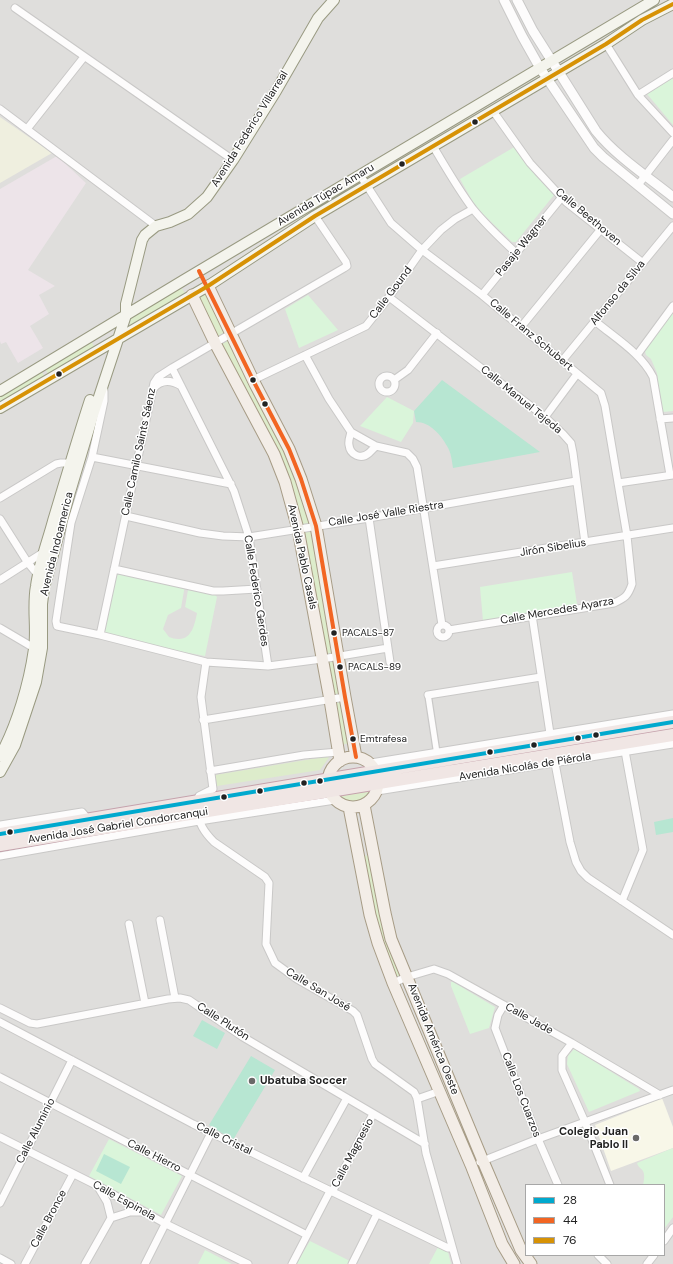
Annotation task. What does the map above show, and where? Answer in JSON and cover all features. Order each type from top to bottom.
[{"type":"highway","name":"Avenida Nicolás de Piérola","points":[[376,777],[430,757],[673,722]]},
{"type":"highway","name":"Avenida Nicolás de Piérola","points":[[376,777],[415,781],[656,742],[673,735]]},
{"type":"highway","name":"Avenida José Gabriel Condorcanqui","points":[[0,845],[64,840],[142,826],[197,812],[331,790],[376,777]]},
{"type":"highway","name":"Avenida José Gabriel Condorcanqui","points":[[0,834],[88,819],[197,812]]},
{"type":"main road","name":"Avenida Federico Villarreal","points":[[118,339],[123,313],[142,240],[149,230],[188,214],[207,197],[233,160],[276,91],[318,18],[334,0]]},
{"type":"main road","name":"Avenida Túpac Amaru","points":[[0,391],[42,366],[123,313],[184,280],[654,0]]},
{"type":"main road","name":"Avenida Túpac Amaru","points":[[0,408],[208,286],[315,216],[606,44],[642,20],[673,4]]},
{"type":"main road","name":"Avenida Pablo Casals","points":[[200,270],[253,380],[294,459],[301,479],[316,526],[356,757]]},
{"type":"main road","name":"Avenida Pablo Casals","points":[[184,280],[279,466],[298,529],[339,756]]},
{"type":"main road","name":"Avenida Federico Villarreal","points":[[108,345],[123,313]]},
{"type":"main road","name":"Avenida Indoamerica","points":[[0,772],[15,745],[36,682],[44,588],[70,492],[105,376],[118,339]]},
{"type":"main road","name":"Avenida Indoamerica","points":[[0,756],[18,712],[38,649],[34,605],[38,575],[70,464],[108,345]]},
{"type":"main road","points":[[42,366],[49,380]]},
{"type":"main road","points":[[339,756],[356,757],[367,761],[376,777],[374,796],[364,805],[349,807],[340,804],[331,790],[331,771],[339,756]]},
{"type":"main road","name":"Avenida América Oeste","points":[[364,805],[391,939],[482,1161],[521,1250],[525,1256]]},
{"type":"main road","name":"Avenida América Oeste","points":[[349,807],[370,915],[378,943],[393,983],[471,1165],[502,1244],[514,1264]]},
{"type":"main road","points":[[358,854],[373,851]]},
{"type":"street","points":[[673,197],[603,140],[532,31],[517,1],[506,4],[540,68],[594,148],[673,214]]},
{"type":"street","points":[[15,8],[233,160]]},
{"type":"street","points":[[606,44],[638,95],[673,133]]},
{"type":"street","points":[[27,129],[84,57]]},
{"type":"street","points":[[638,95],[673,73]]},
{"type":"street","points":[[0,109],[156,226]]},
{"type":"street","name":"Calle Beethoven","points":[[493,111],[530,163],[566,202],[643,263]]},
{"type":"street","points":[[638,185],[673,140]]},
{"type":"street","points":[[433,146],[473,209],[489,228],[516,252]]},
{"type":"street","name":"Calle Franz Schubert","points":[[360,175],[391,223],[422,250],[482,295],[601,393],[606,406],[627,536]]},
{"type":"street","name":"Pasaje Wagner","points":[[482,295],[562,197]]},
{"type":"street","name":"Calle Gound","points":[[253,380],[366,326],[390,297],[422,250],[441,230],[455,219],[473,209]]},
{"type":"street","name":"Calle Camilo Saints Sáenz","points":[[100,635],[154,383],[158,377],[172,368],[347,266],[346,262],[315,216]]},
{"type":"street","name":"Alfonso da Silva","points":[[562,361],[673,226]]},
{"type":"street","points":[[521,327],[601,229]]},
{"type":"street","name":"Calle Manuel Tejeda","points":[[390,297],[544,417],[563,434],[570,443],[573,453],[585,543]]},
{"type":"street","points":[[637,355],[673,306]]},
{"type":"street","points":[[595,321],[637,355],[653,377],[671,475],[618,483]]},
{"type":"street","points":[[394,380],[408,370],[437,333]]},
{"type":"street","points":[[305,355],[329,399],[351,432],[376,446],[407,453],[413,459],[417,467],[442,625]]},
{"type":"street","name":"Calle Federico Gerdes","points":[[172,368],[231,484],[249,537],[268,666]]},
{"type":"street","points":[[544,417],[577,374]]},
{"type":"street","points":[[105,376],[104,401],[92,457],[71,523],[56,621],[57,626],[100,635],[206,662],[268,666],[388,648]]},
{"type":"street","points":[[152,391],[162,382],[175,382],[181,386]]},
{"type":"street","points":[[660,419],[673,418]]},
{"type":"street","points":[[351,432],[349,446],[354,454],[364,456],[376,446]]},
{"type":"street","points":[[92,457],[231,484]]},
{"type":"street","points":[[0,498],[56,464],[70,464]]},
{"type":"street","points":[[215,481],[219,480],[222,476],[223,468]]},
{"type":"street","name":"Calle José Valle Riestra","points":[[126,516],[200,533],[249,537],[369,518],[576,481]]},
{"type":"street","points":[[369,518],[390,662]]},
{"type":"street","points":[[0,519],[38,575]]},
{"type":"street","name":"Jirón Sibelius","points":[[433,566],[673,528]]},
{"type":"street","name":"Calle Mercedes Ayarza","points":[[449,630],[614,603],[625,598],[630,591],[632,584],[627,536]]},
{"type":"street","points":[[0,580],[44,552]]},
{"type":"street","points":[[114,569],[213,591],[257,590]]},
{"type":"street","points":[[532,616],[554,758],[570,842],[576,862],[581,871],[588,878],[673,935]]},
{"type":"street","points":[[442,625],[445,625],[449,630],[446,636],[443,637],[440,636],[437,630],[439,626],[442,625]]},
{"type":"street","points":[[0,628],[38,649]]},
{"type":"street","points":[[197,812],[198,796],[212,789],[201,697],[206,662]]},
{"type":"street","points":[[430,757],[428,696],[541,677]]},
{"type":"street","points":[[203,720],[345,697]]},
{"type":"street","name":"Avenida Nicolás de Piérola","points":[[551,739],[673,715]]},
{"type":"street","name":"Avenida Nicolás de Piérola","points":[[554,758],[625,751],[656,742],[673,743]]},
{"type":"street","points":[[622,901],[643,850],[625,751]]},
{"type":"street","points":[[210,771],[304,755],[339,756]]},
{"type":"street","name":"Avenida José Gabriel Condorcanqui","points":[[197,812],[331,790]]},
{"type":"street","points":[[0,825],[82,812],[88,819]]},
{"type":"street","name":"Calle San José","points":[[197,812],[205,832],[214,842],[265,877],[269,883],[266,944],[274,963],[297,979],[353,1011],[357,1016],[375,1064],[414,1092],[417,1099]]},
{"type":"street","points":[[0,856],[64,840]]},
{"type":"street","points":[[160,920],[176,998]]},
{"type":"street","points":[[129,924],[145,1003]]},
{"type":"street","name":"Calle Jade","points":[[393,983],[434,969],[448,974],[572,1043],[660,1095]]},
{"type":"street","name":"Calle Plutón","points":[[0,1008],[30,1023],[37,1024],[176,998],[189,1000],[243,1036],[425,1144]]},
{"type":"street","name":"Calle Los Cuarzos","points":[[504,1005],[498,1015],[495,1028],[538,1139],[558,1184]]},
{"type":"street","name":"Calle Cristal","points":[[0,1022],[211,1133],[448,1248],[452,1247]]},
{"type":"street","points":[[572,1043],[562,1056],[562,1070],[610,1184]]},
{"type":"street","name":"Calle Aluminio","points":[[1,1199],[72,1060]]},
{"type":"street","name":"Calle Hierro","points":[[0,1077],[307,1235]]},
{"type":"street","points":[[471,1165],[673,1090]]},
{"type":"street","points":[[440,1091],[417,1099],[426,1153],[457,1264]]},
{"type":"street","points":[[303,1178],[347,1098]]},
{"type":"street","name":"Calle Magnesio","points":[[292,1264],[373,1114]]},
{"type":"street","points":[[145,1264],[211,1133]]},
{"type":"street","name":"Calle Espinela","points":[[0,1137],[98,1186],[166,1224],[248,1264]]},
{"type":"street","name":"Calle Bronce","points":[[25,1264],[73,1174]]},
{"type":"street","points":[[98,1186],[107,1202],[111,1218]]},
{"type":"street","points":[[85,1264],[111,1218],[130,1212],[144,1212]]},
{"type":"street","points":[[361,1264],[353,1262],[377,1214]]},
{"type":"street","points":[[665,1240],[673,1228]]},
{"type":"street","points":[[599,1256],[607,1264]]},
{"type":"street","points":[[0,1258],[11,1264]]},
{"type":"shaded area","points":[[0,0],[673,0],[673,1264],[0,1264]]},
{"type":"shaded area","points":[[57,156],[86,183],[28,270],[55,286],[39,295],[49,314],[30,326],[43,348],[18,363],[6,342],[1,344],[0,341],[0,189]]},
{"type":"shaded area","name":"Colegio Juan Pablo II","points":[[662,1098],[673,1127],[673,1148],[611,1171],[595,1125]]},
{"type":"green space","points":[[673,78],[673,125],[647,94]]},
{"type":"green space","points":[[0,117],[52,153],[0,183]]},
{"type":"green space","points":[[516,146],[530,163],[535,175],[554,195],[516,242],[512,242],[483,214],[473,202],[460,179]]},
{"type":"green space","points":[[180,286],[185,293],[131,326],[126,319]]},
{"type":"green space","points":[[205,292],[226,335],[217,340],[195,297]]},
{"type":"green space","points":[[308,295],[338,330],[299,348],[285,309]]},
{"type":"green space","points":[[673,313],[673,411],[663,412],[659,394],[657,373],[651,359],[646,355],[644,348]]},
{"type":"green space","points":[[228,339],[291,464],[310,526],[300,527],[283,467],[218,346]]},
{"type":"green space","points":[[91,341],[95,348],[49,376],[45,368]]},
{"type":"green space","points":[[41,371],[46,378],[0,405],[0,396]]},
{"type":"green space","points":[[442,380],[540,452],[453,468],[450,454],[445,442],[426,424],[416,422],[414,411]]},
{"type":"green space","points":[[387,397],[414,411],[413,423],[401,442],[360,426]]},
{"type":"green space","points":[[310,530],[333,654],[324,656],[301,532]]},
{"type":"green space","points":[[114,571],[185,585],[181,608],[168,615],[163,629],[169,637],[183,639],[190,634],[192,630],[197,613],[185,607],[188,590],[215,595],[217,597],[205,656],[101,636]]},
{"type":"green space","points":[[572,572],[577,604],[483,621],[480,587]]},
{"type":"green space","points":[[334,661],[350,743],[340,745],[324,663]]},
{"type":"green space","points":[[330,756],[320,770],[217,786],[215,775]]},
{"type":"green space","points":[[373,788],[370,794],[362,801],[344,801],[334,796]]},
{"type":"green space","points":[[673,818],[673,832],[656,835],[654,822]]},
{"type":"green space","points":[[371,855],[404,976],[394,979],[378,938],[362,856]]},
{"type":"green space","points":[[451,982],[495,1007],[489,1028],[470,1034],[451,986]]},
{"type":"green space","points":[[202,1020],[225,1033],[217,1049],[193,1036]]},
{"type":"green space","points":[[574,1049],[640,1091],[589,1112],[567,1064],[568,1056]]},
{"type":"green space","points":[[251,1056],[275,1070],[233,1140],[209,1125]]},
{"type":"green space","points":[[109,1139],[182,1176],[161,1215],[89,1176]]},
{"type":"green space","points":[[673,1148],[673,1217],[665,1228],[665,1184],[643,1184],[644,1173],[637,1163]]},
{"type":"green space","points":[[104,1154],[130,1167],[121,1184],[96,1171]]},
{"type":"green space","points":[[310,1241],[350,1261],[348,1264],[296,1264]]},
{"type":"green space","points":[[438,1247],[448,1252],[451,1264],[429,1264]]},
{"type":"green space","points":[[205,1250],[232,1264],[198,1264]]},
{"type":"transit line","name":"76","points":[[0,408],[208,286],[315,216],[606,44],[642,20],[673,4]]},
{"type":"transit line","name":"44","points":[[199,271],[289,449],[301,479],[316,526],[356,757]]},
{"type":"transit line","name":"28","points":[[0,834],[673,722]]},
{"type":"place","name":"PACALS-87","points":[[334,633]]},
{"type":"place","name":"PACALS-89","points":[[340,667]]},
{"type":"place","name":"Emtrafesa","points":[[353,739]]},
{"type":"place","name":"Ubatuba Soccer","points":[[252,1081]]},
{"type":"place","name":"Colegio Juan Pablo II","points":[[636,1138]]}]
